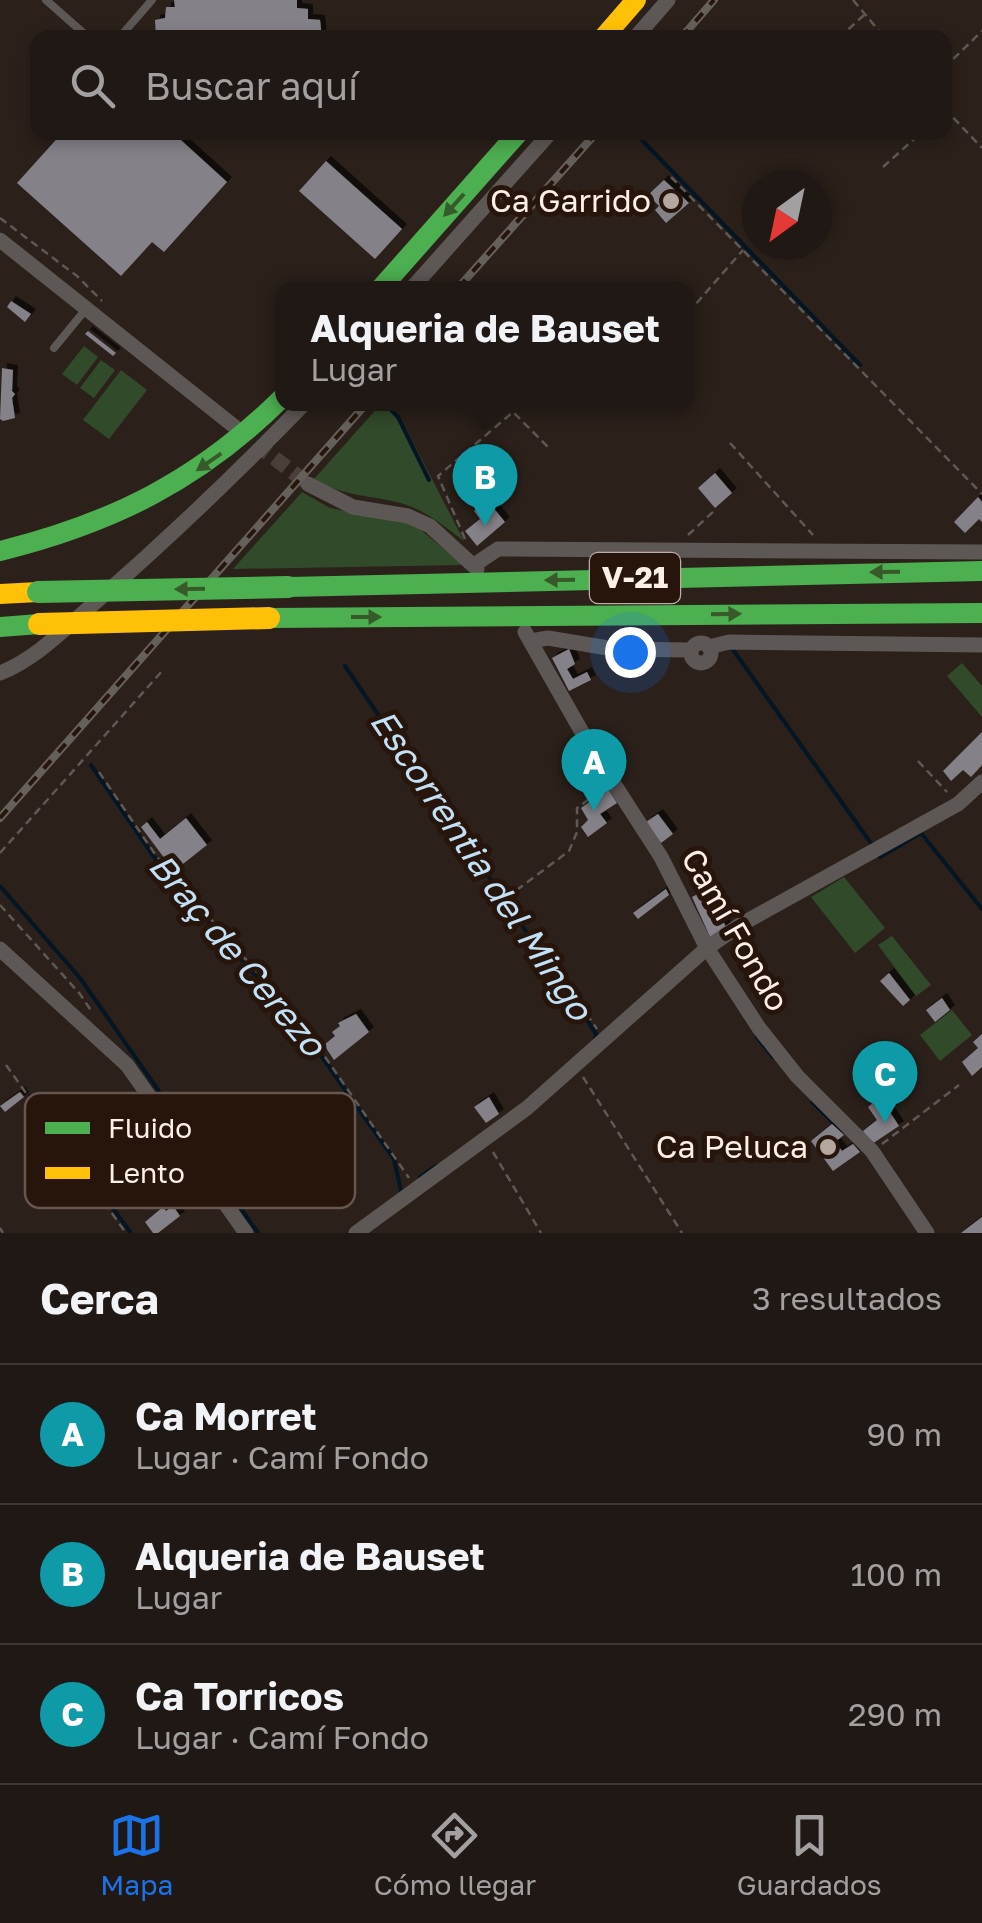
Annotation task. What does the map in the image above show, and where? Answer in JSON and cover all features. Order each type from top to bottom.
[{"type":"main road","points":[[610,30],[636,0]]},
{"type":"main road","points":[[387,281],[512,140]]},
{"type":"main road","points":[[0,550],[42,542],[107,521],[166,491],[219,456],[275,404]]},
{"type":"main road","name":"V-21","points":[[0,594],[982,571]]},
{"type":"main road","name":"V-21","points":[[0,627],[269,618],[982,613]]},
{"type":"street","points":[[642,30],[668,0]]},
{"type":"street","points":[[418,281],[544,140]]},
{"type":"street","points":[[0,240],[235,427]]},
{"type":"street","points":[[0,673],[42,649],[152,553],[297,411]]},
{"type":"street","points":[[308,484],[353,507],[408,516],[430,526],[478,564],[498,549],[982,552]]},
{"type":"street","name":"Camí Fondo","points":[[927,1233],[872,1151],[797,1076],[759,1028],[708,948],[661,857],[612,782],[528,636],[614,650],[691,650],[698,643],[709,647],[729,642],[982,645]]},
{"type":"street","points":[[356,1233],[527,1108],[708,948],[740,925],[958,804],[982,782]]},
{"type":"street","points":[[0,949],[92,1032],[149,1093]]},
{"type":"street","points":[[229,1208],[246,1233]]},
{"type":"lane","points":[[46,0],[80,30]]},
{"type":"lane","points":[[126,30],[152,0]]},
{"type":"lane","points":[[54,348],[86,308]]},
{"type":"path","points":[[853,0],[877,30]]},
{"type":"path","points":[[846,30],[865,15]]},
{"type":"path","points":[[952,60],[982,31]]},
{"type":"path","points":[[952,117],[982,148]]},
{"type":"path","points":[[884,167],[913,140]]},
{"type":"path","points":[[671,177],[742,248]]},
{"type":"path","points":[[695,305],[742,252]]},
{"type":"path","points":[[754,260],[982,494]]},
{"type":"path","points":[[478,564],[438,476],[513,412],[550,448]]},
{"type":"path","points":[[730,444],[824,552]]},
{"type":"path","points":[[675,551],[714,512]]},
{"type":"path","points":[[0,853],[162,670]]},
{"type":"path","points":[[918,762],[958,804]]},
{"type":"path","points":[[99,772],[157,857],[305,1028],[350,1093]]},
{"type":"path","points":[[506,898],[570,851],[577,832],[577,808],[612,782]]},
{"type":"path","points":[[0,905],[80,994],[92,1013],[92,1032]]},
{"type":"path","points":[[557,971],[603,1038]]},
{"type":"path","points":[[574,1064],[682,1233]]},
{"type":"path","points":[[6,1065],[26,1093]]},
{"type":"path","points":[[872,1151],[959,1085]]},
{"type":"path","points":[[355,1100],[416,1187]]},
{"type":"path","points":[[485,1138],[541,1233]]},
{"type":"path","points":[[108,1208],[126,1233]]},
{"type":"green space","points":[[84,346],[98,357],[77,385],[62,374]]},
{"type":"green space","points":[[101,360],[115,370],[94,398],[80,388]]},
{"type":"green space","points":[[121,370],[147,390],[109,439],[83,420]]},
{"type":"green space","points":[[375,411],[394,411],[464,541],[413,507],[347,492],[314,479]]},
{"type":"green space","points":[[302,492],[330,508],[414,524],[463,565],[233,569]]},
{"type":"green space","points":[[962,663],[982,686],[982,717],[947,676]]},
{"type":"green space","points":[[844,877],[885,928],[855,953],[811,897]]},
{"type":"green space","points":[[892,936],[931,985],[916,996],[878,945]]},
{"type":"green space","points":[[952,1010],[972,1035],[940,1061],[920,1035]]},
{"type":"building","points":[[174,0],[297,0],[297,8],[308,9],[308,19],[320,20],[321,30],[156,30],[155,20],[165,18],[166,7],[175,7]]},
{"type":"building","points":[[56,140],[181,140],[227,182],[164,252],[152,242],[121,276],[17,183]]},
{"type":"building","points":[[326,161],[402,229],[375,259],[299,191]]},
{"type":"building","name":"Ca Garrido","points":[[664,180],[689,203],[666,223],[655,210],[659,206],[648,195]]},
{"type":"building","points":[[11,301],[31,314],[25,322],[7,307]]},
{"type":"building","points":[[88,331],[116,353],[113,356],[85,334]]},
{"type":"building","points":[[2,368],[13,370],[15,394],[15,418],[3,421],[0,419]]},
{"type":"building","points":[[715,473],[732,493],[715,508],[698,488]]},
{"type":"building","points":[[978,497],[982,502],[982,522],[979,519],[965,533],[954,522]]},
{"type":"building","points":[[487,500],[505,522],[477,546],[465,531],[480,519],[474,511]]},
{"type":"building","points":[[569,649],[575,664],[567,669],[573,679],[587,672],[591,680],[569,691],[552,658]]},
{"type":"building","points":[[982,732],[982,765],[971,777],[963,770],[951,781],[943,771]]},
{"type":"building","points":[[608,789],[617,803],[600,814],[607,823],[588,837],[581,827],[588,820],[581,808]]},
{"type":"building","points":[[658,814],[673,834],[661,843],[646,822]]},
{"type":"building","points":[[186,818],[207,845],[174,871],[141,827],[147,822],[160,839]]},
{"type":"building","points":[[666,889],[669,895],[638,919],[633,913]]},
{"type":"building","points":[[707,889],[726,927],[710,937],[692,897]]},
{"type":"building","points":[[889,973],[910,1000],[903,1006],[880,981]]},
{"type":"building","points":[[942,998],[950,1010],[935,1022],[926,1010]]},
{"type":"building","points":[[356,1014],[369,1032],[334,1060],[324,1045],[335,1036],[332,1032],[340,1026],[338,1023]]},
{"type":"building","points":[[982,1034],[982,1067],[972,1076],[962,1062],[978,1048],[973,1042]]},
{"type":"building","points":[[20,1092],[24,1097],[5,1112],[0,1106]]},
{"type":"building","points":[[489,1097],[499,1114],[486,1123],[474,1107]]},
{"type":"building","points":[[880,1097],[899,1126],[872,1144],[863,1131],[877,1120],[868,1107]]},
{"type":"building","name":"Ca Peluca","points":[[832,1124],[844,1135],[835,1142],[842,1151],[853,1144],[860,1152],[833,1171],[811,1141]]},
{"type":"building","points":[[162,1208],[166,1211],[174,1208],[180,1216],[153,1233],[145,1222]]},
{"type":"building","points":[[982,1217],[982,1233],[961,1233]]},
{"type":"waterway","points":[[642,140],[860,365]]},
{"type":"waterway","points":[[392,411],[429,480]]},
{"type":"waterway","points":[[731,647],[873,846]]},
{"type":"waterway","name":"Escorrentia del Mingo","points":[[345,666],[597,1035],[595,1038]]},
{"type":"waterway","name":"Braç de Cerezo","points":[[91,765],[163,870],[303,1030],[347,1093]]},
{"type":"waterway","points":[[878,854],[880,857],[921,833],[982,909]]},
{"type":"waterway","points":[[0,886],[80,978],[160,1093]]},
{"type":"waterway","points":[[757,1037],[773,1057]]},
{"type":"waterway","points":[[812,1102],[841,1130]]},
{"type":"waterway","name":"Braç de Cerezo","points":[[355,1104],[394,1159],[401,1191]]},
{"type":"waterway","points":[[420,1177],[436,1166]]},
{"type":"waterway","points":[[113,1208],[131,1233]]},
{"type":"waterway","points":[[241,1208],[258,1233]]},
{"type":"tunnel","points":[[238,430],[308,484]]},
{"type":"railway","points":[[688,30],[714,0]]},
{"type":"railway","points":[[464,281],[590,140]]},
{"type":"railway","points":[[0,818],[360,411]]},
{"type":"traffic: fast","points":[[387,281],[512,140]]},
{"type":"traffic: fast","points":[[0,551],[80,527],[152,495],[219,453],[275,405]]},
{"type":"traffic: fast","points":[[288,587],[982,571]]},
{"type":"traffic: fast","points":[[38,592],[288,587]]},
{"type":"traffic: fast","points":[[269,618],[982,613]]},
{"type":"traffic: fast","points":[[0,627],[39,624]]},
{"type":"traffic: slow","points":[[610,30],[636,0]]},
{"type":"traffic: slow","points":[[0,594],[38,592]]},
{"type":"traffic: slow","points":[[39,624],[269,618]]},
{"type":"place","name":"Ca Garrido","points":[[671,201]]},
{"type":"place","name":"Alqueria de Bauset","points":[[485,526]]},
{"type":"place","name":"Ca Morret","points":[[594,811]]},
{"type":"place","name":"Ca Torricos","points":[[885,1123]]},
{"type":"place","name":"Ca Peluca","points":[[828,1147]]}]
